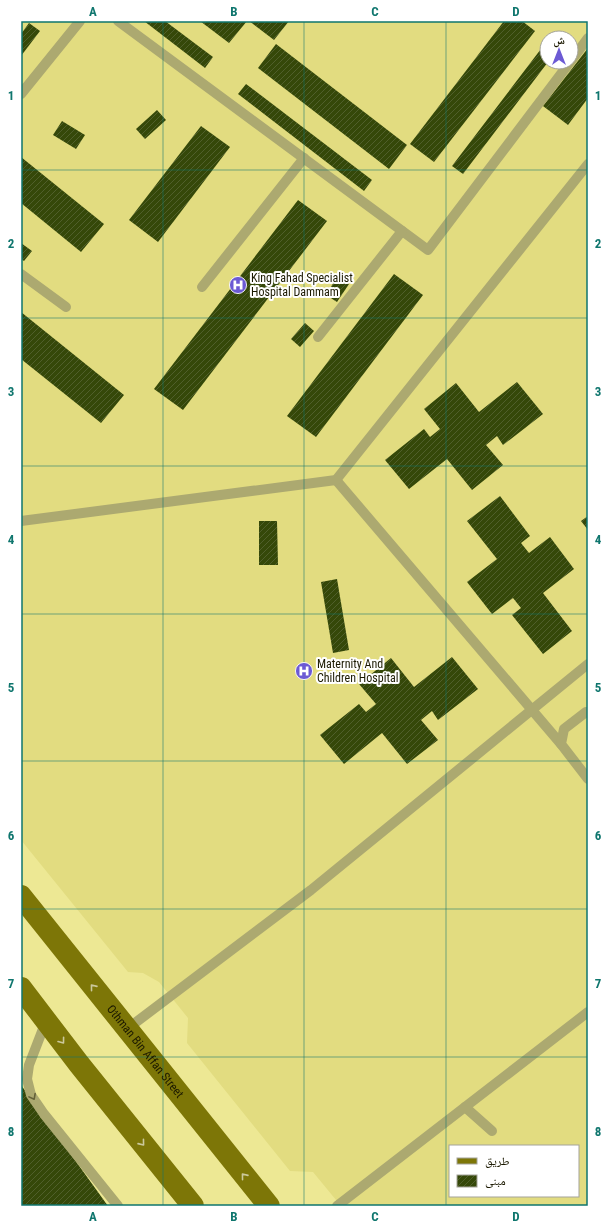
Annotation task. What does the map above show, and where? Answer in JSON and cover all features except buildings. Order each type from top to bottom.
[{"type":"main road","name":"Othman Bin Affan Street","points":[[21,896],[269,1206]]},
{"type":"main road","points":[[21,988],[193,1206]]},
{"type":"lane","points":[[21,94],[80,21]]},
{"type":"lane","points":[[118,21],[428,250],[563,70]]},
{"type":"lane","points":[[579,50],[588,38]]},
{"type":"lane","points":[[202,287],[304,158]]},
{"type":"lane","points":[[21,520],[336,480],[588,164]]},
{"type":"lane","points":[[318,337],[402,231]]},
{"type":"lane","points":[[21,274],[66,307]]},
{"type":"lane","points":[[336,480],[532,709],[588,779]]},
{"type":"lane","points":[[127,1029],[311,890],[588,664]]},
{"type":"lane","points":[[561,744],[564,729],[588,712]]},
{"type":"lane","points":[[337,1206],[587,1014]]},
{"type":"lane","points":[[46,1020],[29,1064],[27,1079],[31,1095],[44,1114],[118,1206]]},
{"type":"lane","points":[[465,1107],[492,1131]]},
{"type":"shaded area","name":"Maternity And Children Hospital","points":[[21,21],[588,21],[588,1206],[341,1206],[313,1172],[290,1171],[187,1043],[188,1018],[159,982],[143,973],[128,972],[21,840]]},
{"type":"place","name":"King Fahad Specialist Hospital Dammam","points":[[238,285]]},
{"type":"place","name":"Maternity And Children Hospital","points":[[304,671]]}]
